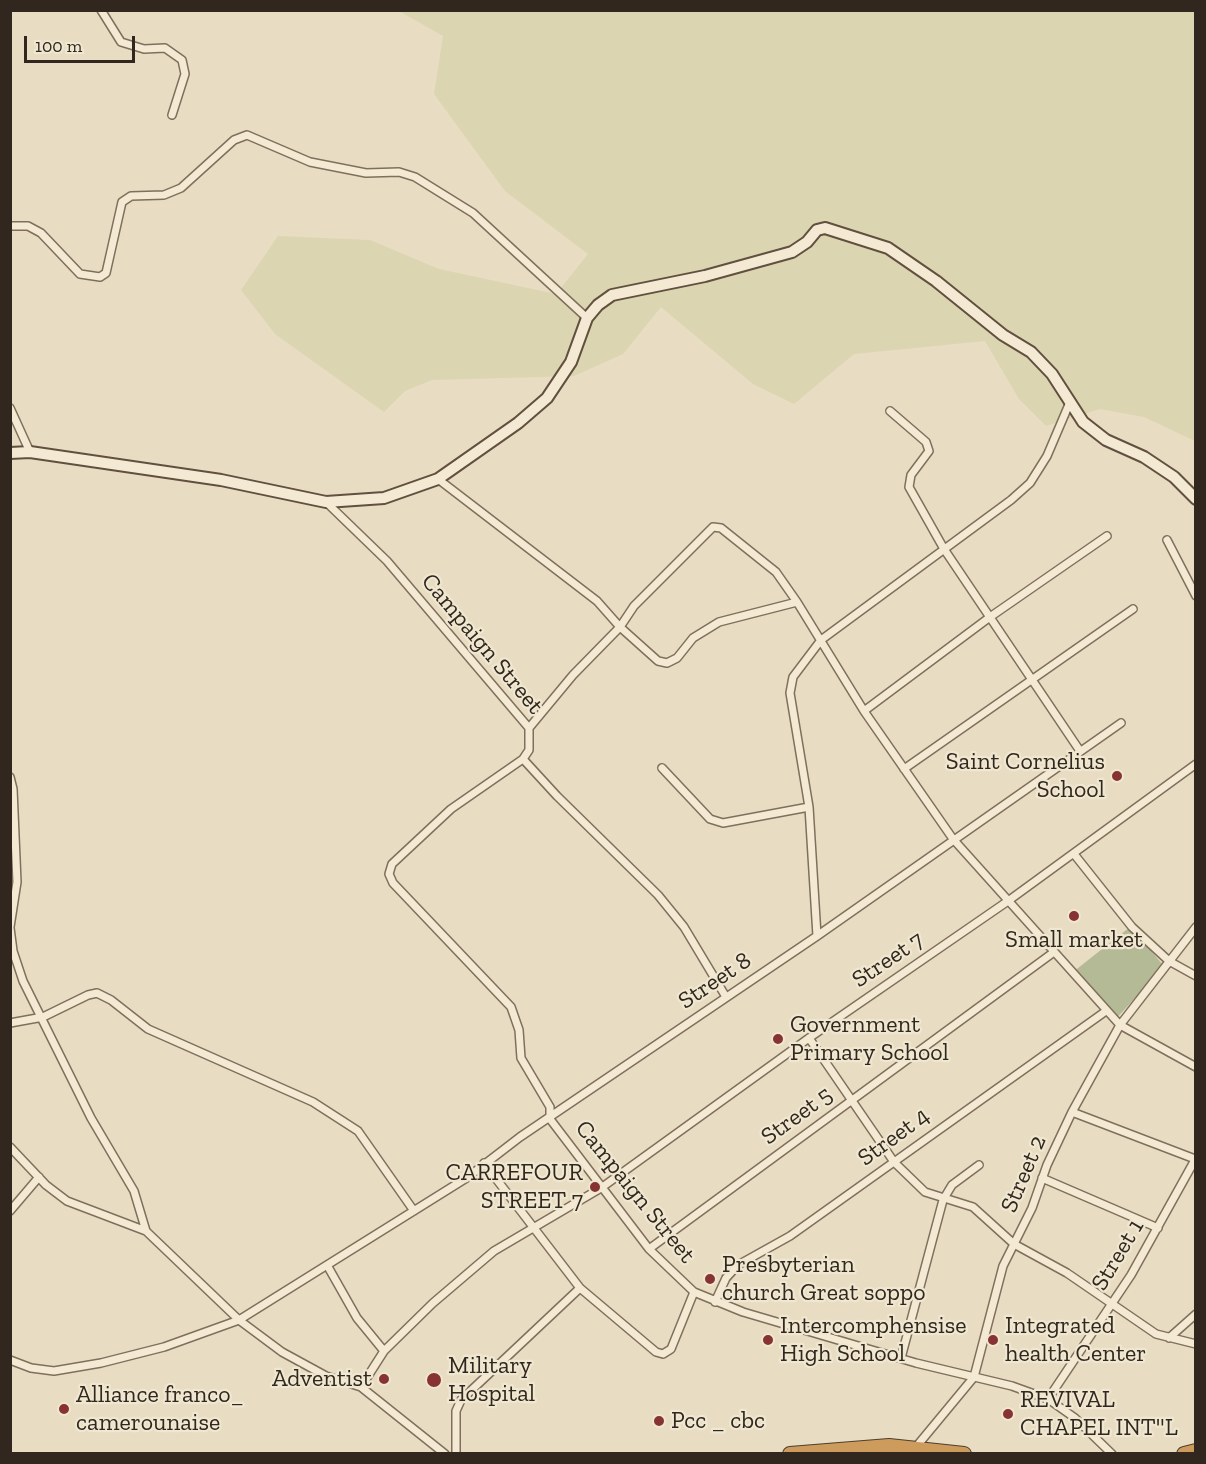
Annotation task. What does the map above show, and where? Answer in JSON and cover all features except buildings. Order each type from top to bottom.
[{"type":"highway","points":[[790,1454],[864,1446],[916,1447],[964,1454]]},
{"type":"highway","points":[[1184,1454],[1196,1451]]},
{"type":"street","points":[[101,10],[121,42],[144,48],[165,48],[182,60],[185,74],[172,115]]},
{"type":"street","points":[[10,226],[28,226],[41,233],[80,274],[100,277],[106,273],[123,201],[131,196],[164,195],[181,188],[234,140],[248,135],[309,162],[366,173],[399,172],[415,177],[473,213],[587,318]]},
{"type":"street","points":[[10,453],[30,452],[221,480],[326,502],[384,498],[438,478],[518,423],[547,398],[571,362],[587,318],[597,305],[612,295],[705,276],[792,252],[817,230],[825,228],[888,248],[936,281],[1003,335],[1031,352],[1052,374],[1083,422],[1106,440],[1144,457],[1174,477],[1196,500]]},
{"type":"street","points":[[818,936],[809,807],[790,693],[793,677],[821,640],[1030,483],[1047,456],[1070,402]]},
{"type":"street","points":[[10,408],[30,452]]},
{"type":"street","points":[[890,411],[926,442],[929,451],[908,481],[944,549],[1080,751]]},
{"type":"street","points":[[438,478],[597,601],[620,627],[658,661],[667,663],[676,658],[693,638],[719,622],[797,602]]},
{"type":"street","name":"Campaign Street","points":[[326,502],[387,561],[529,728],[529,750],[523,759],[451,809],[392,864],[388,874],[393,883],[511,1007],[519,1030],[521,1058],[550,1107],[550,1119],[650,1249],[694,1292],[715,1302],[901,1359],[1048,1399],[1075,1418],[1112,1454]]},
{"type":"street","points":[[529,728],[573,675],[620,627],[634,606],[713,527],[721,528],[776,572],[864,711],[953,839],[1120,1025],[1196,1067]]},
{"type":"street","points":[[864,711],[990,617],[1107,536]]},
{"type":"street","points":[[1167,540],[1196,596]]},
{"type":"street","points":[[904,769],[1133,609]]},
{"type":"street","name":"Street 8","points":[[10,1360],[30,1368],[54,1371],[101,1363],[164,1347],[239,1320],[414,1211],[550,1119],[818,936],[1120,723]]},
{"type":"street","points":[[523,759],[557,796],[658,895],[684,927],[726,997]]},
{"type":"street","name":"Street 7","points":[[361,1387],[384,1351],[433,1303],[494,1251],[602,1188],[809,1038],[1074,854],[1196,764]]},
{"type":"street","points":[[662,768],[710,819],[723,824],[809,807]]},
{"type":"street","points":[[10,777],[13,789],[17,882],[10,927],[13,951],[23,981],[43,1017],[91,1118],[134,1191],[146,1231]]},
{"type":"street","points":[[1074,854],[1132,927],[1169,961],[1196,976]]},
{"type":"street","name":"Street 2","points":[[916,1447],[974,1377],[992,1298],[1003,1266],[1032,1208],[1042,1178],[1072,1112],[1120,1025],[1196,927]]},
{"type":"street","name":"Street 5","points":[[650,1249],[1054,952]]},
{"type":"street","points":[[10,1023],[43,1017],[88,995],[97,993],[111,1000],[147,1029],[313,1102],[358,1131],[414,1211]]},
{"type":"street","name":"Street 4","points":[[715,1302],[726,1278],[738,1265],[790,1236],[1106,1011]]},
{"type":"street","points":[[809,1038],[853,1099],[894,1162],[925,1192],[943,1200],[973,1207],[1014,1244],[1113,1303],[1156,1334],[1196,1344]]},
{"type":"street","points":[[1072,1112],[1195,1158]]},
{"type":"street","points":[[10,1147],[39,1177],[68,1201],[146,1231],[239,1320],[282,1352],[326,1376],[361,1387],[445,1454]]},
{"type":"street","name":"Street 1","points":[[1048,1399],[1113,1303],[1158,1228],[1195,1158]]},
{"type":"street","points":[[484,1163],[580,1288],[656,1352],[663,1354],[671,1349],[694,1292]]},
{"type":"street","points":[[901,1359],[943,1200],[952,1185],[979,1166]]},
{"type":"street","points":[[10,1211],[39,1177]]},
{"type":"street","points":[[1042,1178],[1158,1228]]},
{"type":"street","points":[[327,1265],[357,1318],[384,1351]]},
{"type":"street","points":[[456,1454],[456,1411],[461,1400],[580,1288]]},
{"type":"street","points":[[1169,1338],[1196,1314]]},
{"type":"shaded area","points":[[399,11],[1195,11],[1195,441],[1144,417],[1100,409],[1046,426],[1019,399],[985,341],[854,354],[794,404],[753,384],[661,307],[623,354],[574,376],[432,380],[405,391],[384,412],[275,334],[241,290],[278,236],[370,240],[439,269],[556,294],[588,254],[505,191],[434,94],[443,36]]},
{"type":"green space","points":[[1130,927],[1164,966],[1114,1021],[1073,972]]},
{"type":"place","name":"Saint Cornelius School","points":[[1117,776]]},
{"type":"place","name":"Small market","points":[[1074,916]]},
{"type":"place","name":"Government Primary School","points":[[778,1039]]},
{"type":"place","name":"CARREFOUR STREET 7","points":[[595,1187]]},
{"type":"place","name":"Presbyterian church Great soppo","points":[[710,1279]]},
{"type":"place","name":"Intercomphensise High School","points":[[768,1340]]},
{"type":"place","name":"Integrated health Center","points":[[993,1340]]},
{"type":"place","name":"Adventist","points":[[384,1379]]},
{"type":"place","name":"Military Hospital","points":[[434,1380]]},
{"type":"place","name":"Alliance franco_ camerounaise","points":[[64,1409]]},
{"type":"place","name":"REVIVAL CHAPEL INT\"L","points":[[1008,1414]]},
{"type":"place","name":"Pcc _ cbc","points":[[659,1421]]}]
